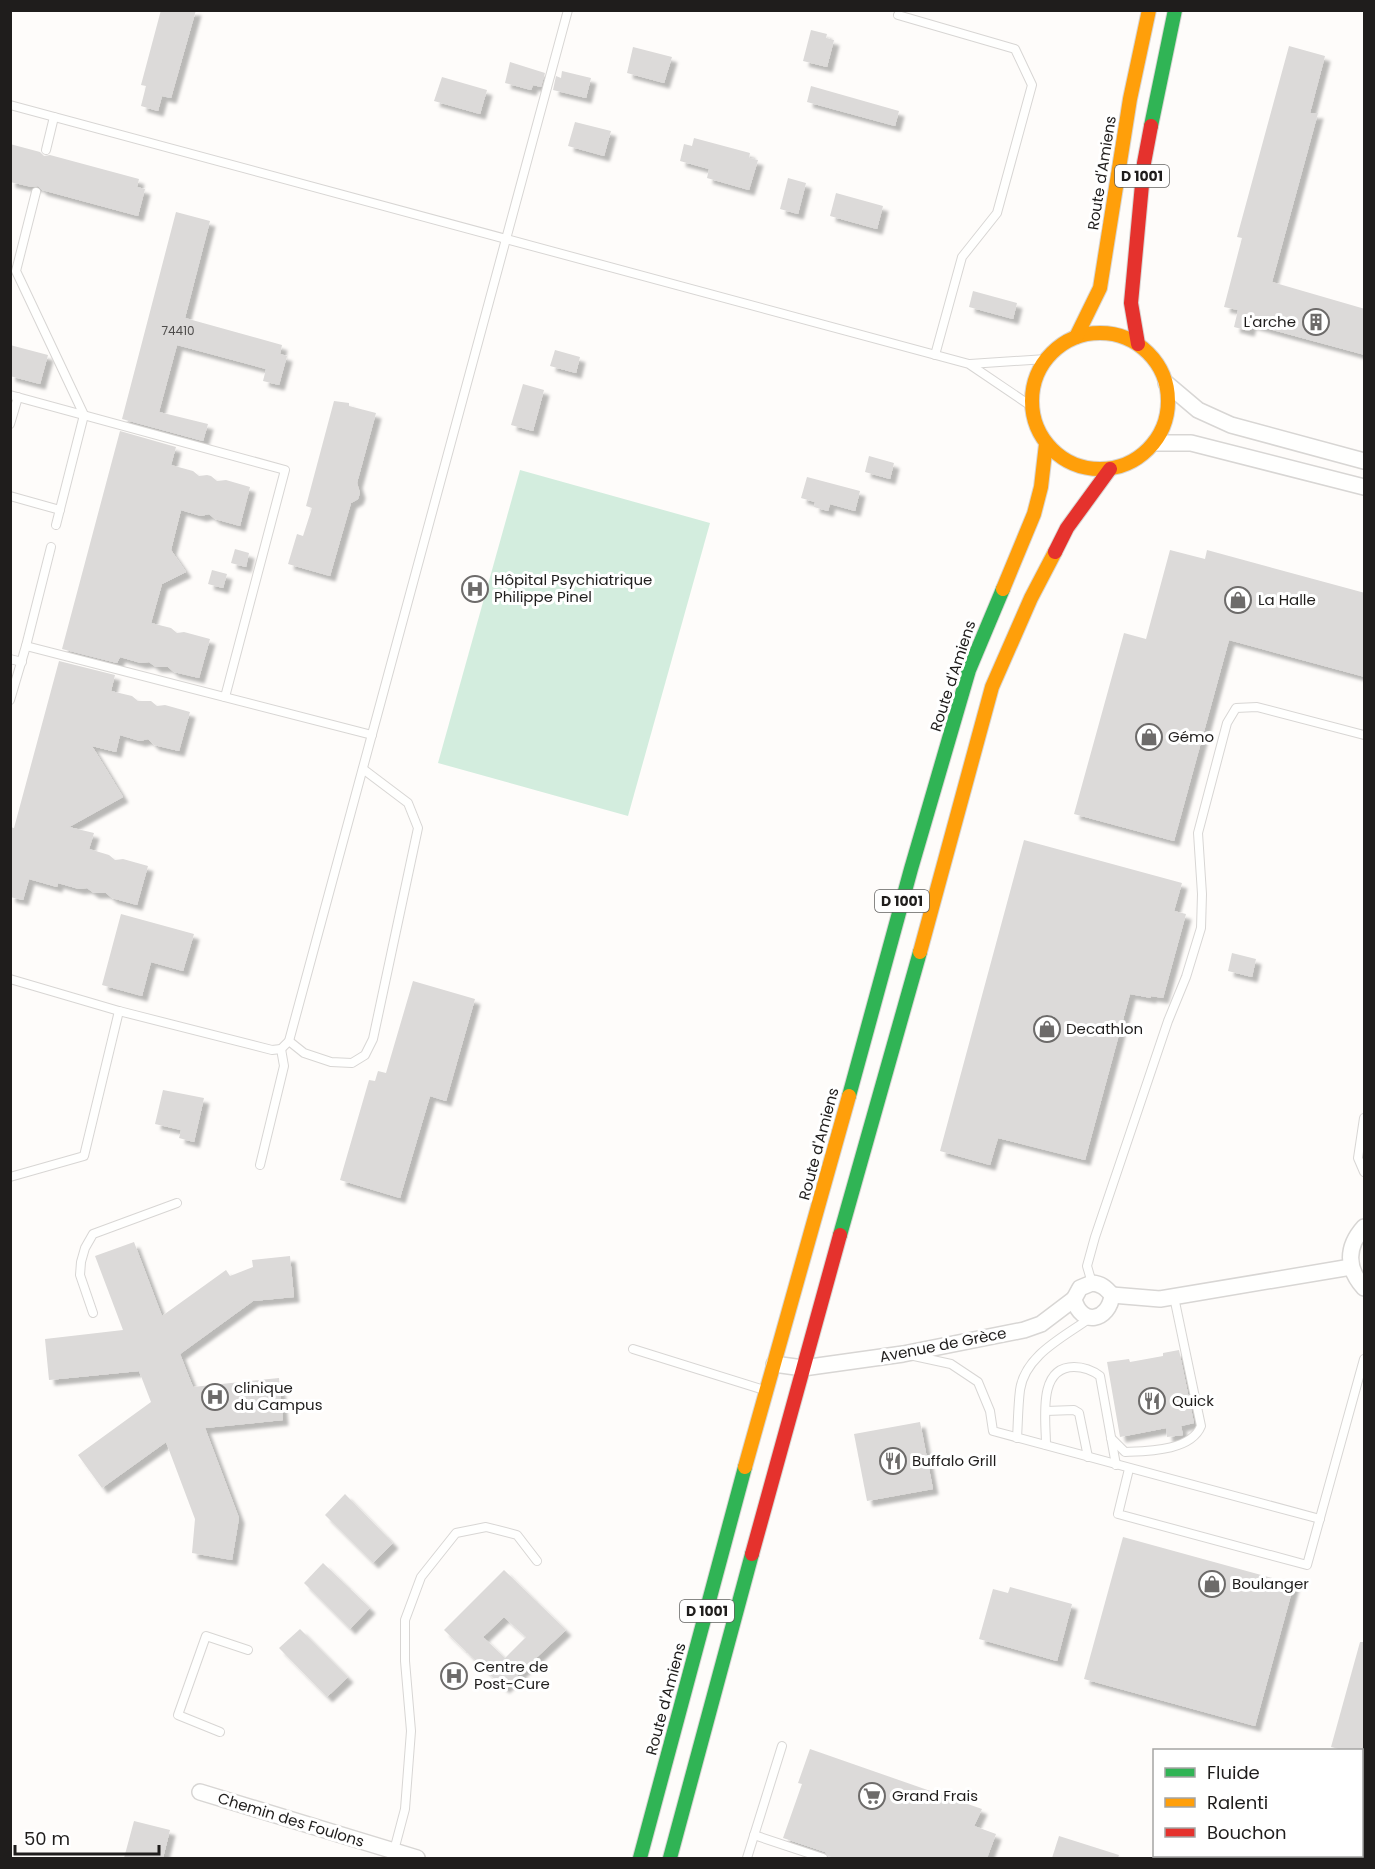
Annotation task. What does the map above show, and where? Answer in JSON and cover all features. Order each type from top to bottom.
[{"type":"main road","name":"Route d'Amiens","points":[[1076,337],[1100,288],[1118,188],[1130,99],[1149,10]]},
{"type":"main road","name":"D 1001","points":[[1138,344],[1131,303],[1134,250],[1144,163],[1157,89],[1175,10]]},
{"type":"main road","points":[[1092,333],[1108,333],[1138,344],[1160,368],[1166,383],[1169,404],[1165,424],[1155,443],[1142,455],[1127,464],[1110,469],[1086,469],[1064,460],[1046,444],[1033,420],[1032,389],[1037,373],[1046,359],[1059,346],[1076,337],[1092,333]]},
{"type":"main road","name":"Route d'Amiens","points":[[640,1858],[766,1390],[911,869],[969,670],[1034,514],[1041,487],[1046,444]]},
{"type":"main road","name":"D 1001","points":[[670,1858],[992,687],[1031,598],[1067,528],[1110,469]]},
{"type":"street","points":[[1166,383],[1198,410],[1231,425],[1365,461]]},
{"type":"street","points":[[1155,443],[1191,444],[1365,487]]},
{"type":"street","points":[[1365,1227],[1355,1239],[1351,1252],[1351,1267],[1356,1278],[1365,1288]]},
{"type":"street","points":[[1110,1302],[1167,1298],[1351,1267]]},
{"type":"street","points":[[1086,1316],[1076,1308],[1074,1299],[1080,1288],[1092,1283],[1101,1284],[1110,1302]]},
{"type":"street","name":"Avenue de Grèce","points":[[774,1364],[803,1368],[903,1354],[1024,1330],[1041,1324],[1074,1299]]},
{"type":"street","points":[[1041,1324],[1101,1315],[1110,1302]]},
{"type":"street","name":"Chemin des Foulons","points":[[200,1792],[393,1855],[417,1858]]},
{"type":"lane","points":[[10,979],[119,1011],[272,1050],[281,1048],[289,1041],[567,10]]},
{"type":"lane","points":[[898,15],[1015,49],[1032,85],[997,213],[962,257],[935,355]]},
{"type":"lane","points":[[10,105],[969,364],[1046,359]]},
{"type":"lane","points":[[46,150],[54,117]]},
{"type":"lane","points":[[36,192],[13,272],[84,415],[56,525]]},
{"type":"lane","points":[[969,364],[1031,406]]},
{"type":"lane","points":[[10,424],[14,396],[285,471],[225,698]]},
{"type":"lane","points":[[10,496],[60,510]]},
{"type":"lane","points":[[10,700],[51,547]]},
{"type":"lane","points":[[26,646],[372,735]]},
{"type":"lane","points":[[10,659],[21,662]]},
{"type":"lane","points":[[1092,1283],[1087,1266],[1095,1237],[1139,1102],[1186,977],[1201,928],[1202,894],[1198,832],[1227,723],[1236,708],[1257,707],[1365,735]]},
{"type":"lane","points":[[289,1041],[304,1053],[331,1062],[352,1063],[365,1055],[373,1039],[418,828],[408,803],[363,769]]},
{"type":"lane","points":[[10,1176],[84,1156],[119,1011]]},
{"type":"lane","points":[[260,1165],[284,1066],[281,1048]]},
{"type":"lane","points":[[1365,1118],[1358,1158],[1365,1172]]},
{"type":"lane","points":[[93,1313],[80,1275],[85,1248],[93,1234],[177,1203]]},
{"type":"lane","points":[[1111,1438],[1125,1452],[1164,1448],[1188,1442],[1197,1434],[1201,1426],[1167,1298]]},
{"type":"lane","points":[[1017,1438],[1020,1389],[1025,1373],[1042,1352],[1086,1316]]},
{"type":"lane","points":[[633,1349],[766,1390]]},
{"type":"lane","points":[[903,1354],[951,1364],[978,1382],[990,1411],[993,1431],[1320,1519]]},
{"type":"lane","points":[[1129,1469],[1118,1514],[1307,1565],[1365,1359]]},
{"type":"lane","points":[[1046,1445],[1046,1397],[1051,1378],[1057,1371],[1067,1367],[1080,1367],[1100,1376],[1116,1465]]},
{"type":"lane","points":[[1046,1411],[1074,1410],[1079,1413],[1088,1457]]},
{"type":"lane","points":[[393,1855],[405,1809],[411,1731],[405,1661],[405,1620],[421,1577],[456,1533],[486,1527],[517,1535],[537,1561]]},
{"type":"lane","points":[[220,1732],[178,1715],[206,1636],[248,1650]]},
{"type":"lane","points":[[747,1858],[782,1746]]},
{"type":"lane","points":[[754,1835],[823,1858]]},
{"type":"green space","points":[[520,470],[710,523],[628,816],[438,763]]},
{"type":"building","points":[[161,10],[196,10],[171,98],[162,96],[158,111],[141,106],[146,86],[141,85]]},
{"type":"building","points":[[811,30],[827,34],[826,38],[834,40],[827,67],[803,61]]},
{"type":"building","points":[[1289,46],[1325,56],[1310,113],[1318,113],[1272,282],[1365,309],[1365,355],[1251,324],[1249,331],[1234,327],[1238,310],[1224,307],[1242,238],[1237,237]]},
{"type":"building","points":[[633,47],[672,57],[664,83],[627,73]]},
{"type":"building","points":[[510,62],[545,73],[541,87],[533,85],[531,90],[505,83]]},
{"type":"building","points":[[562,71],[591,78],[586,98],[553,90],[556,76],[561,78]]},
{"type":"building","points":[[442,77],[487,90],[480,114],[434,101]]},
{"type":"building","points":[[811,86],[899,111],[895,126],[807,102]]},
{"type":"building","points":[[575,122],[611,131],[604,156],[568,146]]},
{"type":"building","points":[[694,138],[750,153],[749,158],[758,160],[749,190],[707,178],[709,169],[680,161],[684,144],[692,146]]},
{"type":"building","points":[[10,144],[40,152],[44,156],[50,155],[139,179],[137,187],[145,189],[138,216],[42,190],[38,186],[32,187],[10,182]]},
{"type":"building","points":[[788,178],[806,183],[798,214],[780,209]]},
{"type":"building","points":[[836,193],[883,206],[877,229],[830,216]]},
{"type":"building","points":[[176,212],[210,221],[185,318],[282,345],[280,354],[287,356],[279,385],[263,381],[266,369],[177,345],[159,412],[208,424],[203,441],[122,419]]},
{"type":"building","points":[[973,291],[1017,303],[1013,319],[969,307]]},
{"type":"building","points":[[10,345],[48,355],[40,384],[10,376]]},
{"type":"building","points":[[555,350],[580,357],[576,373],[550,366]]},
{"type":"building","points":[[523,384],[544,390],[533,431],[511,425]]},
{"type":"building","points":[[334,401],[349,403],[349,406],[376,413],[357,483],[360,493],[358,499],[351,503],[330,576],[288,564],[297,534],[303,536],[312,508],[306,506]]},
{"type":"building","points":[[120,431],[176,447],[171,465],[193,471],[199,476],[207,475],[217,481],[226,480],[250,487],[240,526],[215,519],[209,514],[201,516],[181,510],[171,550],[186,572],[162,584],[151,623],[171,628],[177,633],[184,632],[210,639],[199,678],[174,672],[168,667],[156,667],[149,662],[141,663],[120,657],[117,663],[62,649]]},
{"type":"building","points":[[869,456],[894,463],[890,479],[865,472]]},
{"type":"building","points":[[807,477],[860,491],[855,511],[830,504],[828,511],[814,507],[815,502],[801,498]]},
{"type":"building","points":[[235,549],[249,553],[246,567],[231,563]]},
{"type":"building","points":[[1170,550],[1205,559],[1207,550],[1365,593],[1365,677],[1229,640],[1174,841],[1074,814],[1124,633],[1146,639]]},
{"type":"building","points":[[212,570],[227,574],[223,588],[208,584]]},
{"type":"building","points":[[59,661],[115,675],[111,691],[132,696],[138,701],[151,701],[157,706],[165,705],[190,712],[179,751],[154,745],[148,739],[140,741],[120,735],[116,752],[92,746],[123,797],[69,827],[94,833],[89,849],[109,855],[115,860],[123,859],[148,866],[137,905],[112,898],[106,893],[94,893],[87,888],[79,889],[58,883],[57,887],[29,879],[23,900],[10,897],[10,827],[14,828]]},
{"type":"building","name":"Decathlon","points":[[1024,840],[1182,883],[1174,911],[1186,914],[1163,998],[1130,994],[1085,1160],[998,1138],[990,1165],[940,1151]]},
{"type":"building","points":[[121,914],[194,934],[183,971],[151,962],[142,996],[102,985]]},
{"type":"building","points":[[1232,953],[1256,959],[1252,977],[1228,971]]},
{"type":"building","points":[[413,981],[475,999],[446,1101],[430,1096],[400,1198],[340,1180],[369,1080],[375,1081],[378,1071],[386,1073]]},
{"type":"building","points":[[163,1090],[204,1098],[194,1142],[179,1138],[181,1130],[155,1124]]},
{"type":"building","name":"clinique du Campus","points":[[134,1242],[162,1316],[226,1270],[230,1276],[253,1267],[252,1260],[290,1256],[294,1297],[253,1301],[180,1354],[193,1387],[279,1378],[283,1420],[205,1428],[239,1518],[232,1560],[192,1553],[195,1519],[166,1442],[102,1488],[78,1455],[151,1402],[139,1371],[49,1380],[45,1339],[123,1330],[95,1256]]},
{"type":"building","name":"Quick","points":[[1179,1350],[1194,1423],[1181,1426],[1183,1435],[1167,1437],[1166,1428],[1120,1437],[1107,1362],[1129,1359],[1130,1362],[1163,1356],[1163,1353]]},
{"type":"building","name":"Buffalo Grill","points":[[920,1422],[933,1489],[867,1501],[854,1434]]},
{"type":"building","points":[[345,1494],[393,1543],[373,1563],[325,1515]]},
{"type":"building","points":[[1123,1537],[1294,1584],[1255,1726],[1084,1679]]},
{"type":"building","points":[[323,1563],[370,1608],[350,1629],[304,1583]]},
{"type":"building","points":[[504,1570],[566,1630],[504,1688],[444,1630]],"holes":[[[504,1617],[526,1637],[505,1658],[483,1637]]]},
{"type":"building","points":[[1010,1587],[1072,1604],[1057,1661],[979,1639],[993,1589],[1008,1593]]},
{"type":"building","points":[[300,1629],[348,1677],[327,1697],[279,1648]]},
{"type":"building","points":[[1360,1642],[1365,1642],[1365,1750],[1331,1747]]},
{"type":"building","name":"Grand Frais","points":[[810,1749],[982,1809],[974,1826],[996,1834],[987,1858],[837,1858],[783,1838],[802,1784],[798,1783]]},
{"type":"building","points":[[134,1821],[170,1830],[163,1858],[124,1858]]},
{"type":"building","points":[[1059,1836],[1119,1855],[1118,1858],[1052,1858]]},
{"type":"traffic: fast","points":[[1151,126],[1175,10]]},
{"type":"traffic: fast","points":[[849,1096],[911,869],[969,670],[1003,589]]},
{"type":"traffic: fast","points":[[840,1235],[920,952]]},
{"type":"traffic: fast","points":[[640,1858],[745,1467]]},
{"type":"traffic: fast","points":[[670,1858],[752,1554]]},
{"type":"traffic: slow","points":[[1076,337],[1100,288],[1130,99],[1149,10]]},
{"type":"traffic: slow","points":[[1100,333],[1126,338],[1138,344],[1148,353],[1157,363],[1163,375],[1168,401],[1163,427],[1157,439],[1148,449],[1138,458],[1126,464],[1100,469],[1074,464],[1062,458],[1052,449],[1043,439],[1037,427],[1032,401],[1037,375],[1043,363],[1052,353],[1062,344],[1074,338],[1100,333]]},
{"type":"traffic: slow","points":[[1003,589],[1034,514],[1041,487],[1046,444]]},
{"type":"traffic: slow","points":[[920,952],[992,687],[1031,598],[1055,552]]},
{"type":"traffic: slow","points":[[745,1467],[849,1096]]},
{"type":"traffic: jam","points":[[1138,344],[1131,303],[1144,163],[1151,126]]},
{"type":"traffic: jam","points":[[1055,552],[1067,528],[1110,469]]},
{"type":"traffic: jam","points":[[752,1554],[840,1235]]},
{"type":"place","name":"L'arche","points":[[1316,322]]},
{"type":"place","name":"Hôpital Psychiatrique Philippe Pinel","points":[[475,589]]},
{"type":"place","name":"La Halle","points":[[1238,600]]},
{"type":"place","name":"Gémo","points":[[1149,737]]},
{"type":"place","name":"Decathlon","points":[[1047,1029]]},
{"type":"place","name":"clinique du Campus","points":[[215,1397]]},
{"type":"place","name":"Quick","points":[[1152,1401]]},
{"type":"place","name":"Buffalo Grill","points":[[893,1461]]},
{"type":"place","name":"Boulanger","points":[[1212,1584]]},
{"type":"place","name":"Centre de Post-Cure","points":[[454,1676]]},
{"type":"place","name":"Grand Frais","points":[[872,1796]]}]
